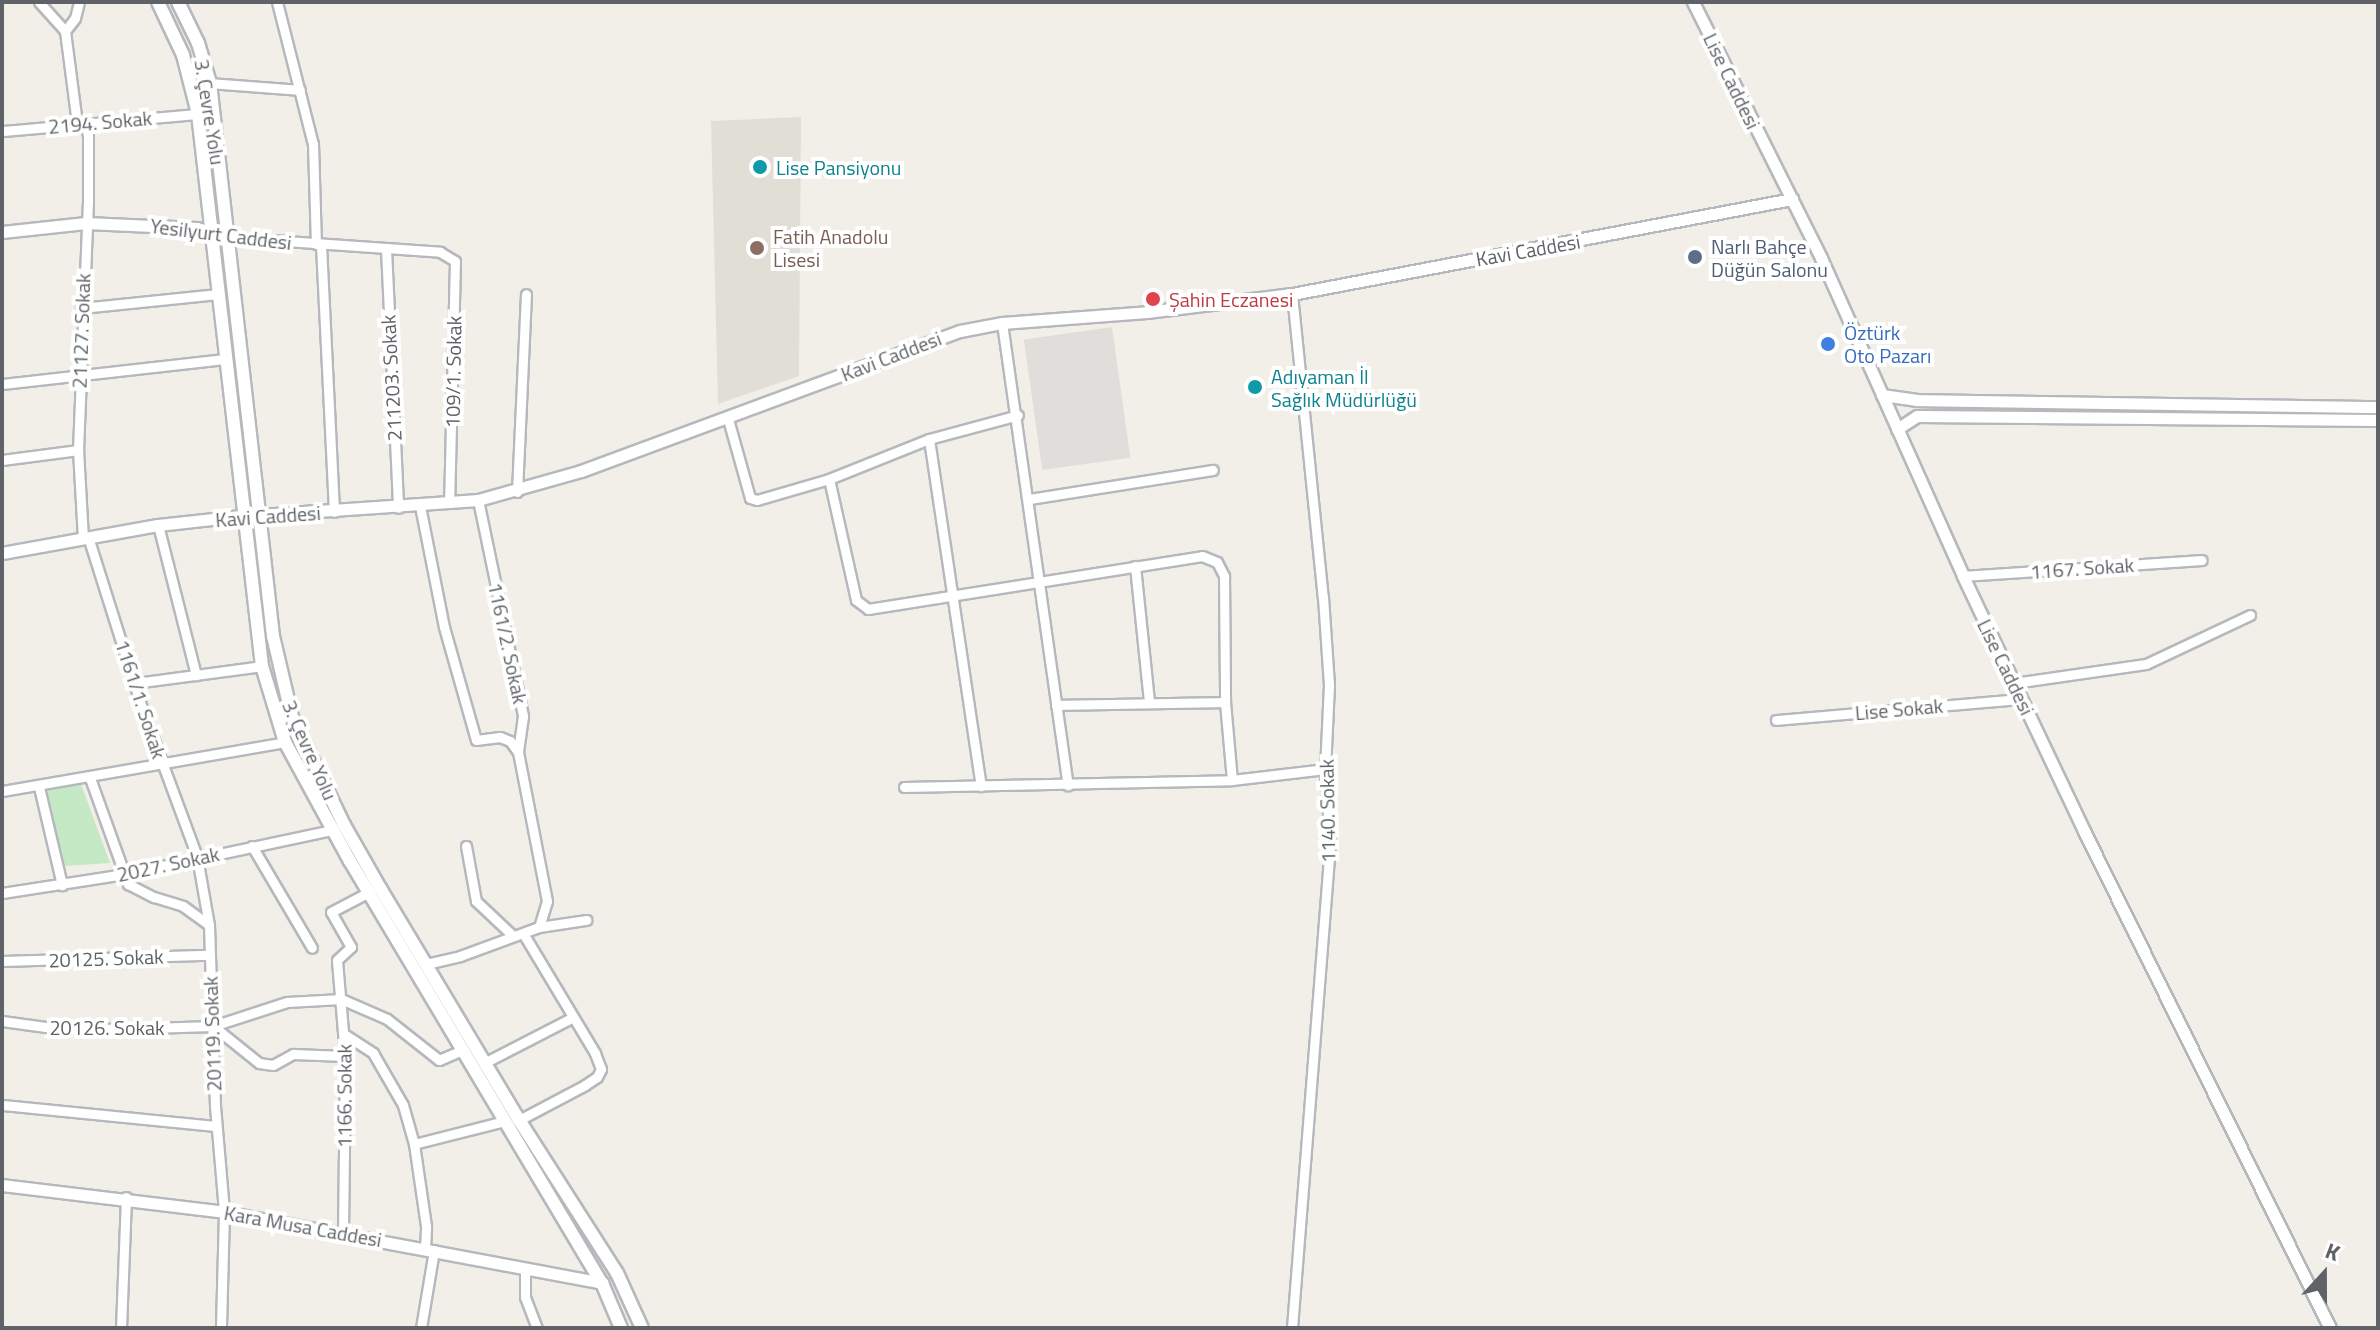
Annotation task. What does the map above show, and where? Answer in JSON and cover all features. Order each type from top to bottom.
[{"type":"main road","name":"3. Çevre Yolu","points":[[158,2],[183,55],[198,114],[262,666],[285,742],[332,830],[602,1283],[621,1328]]},
{"type":"main road","name":"3. Çevre Yolu","points":[[178,2],[195,36],[210,83],[278,672],[292,717],[344,825],[484,1063],[617,1273],[642,1328]]},
{"type":"street","points":[[39,2],[65,31],[79,2]]},
{"type":"street","points":[[277,2],[313,144],[334,512]]},
{"type":"street","name":"Lise Caddesi","points":[[1693,2],[1792,199],[2021,699],[2330,1328]]},
{"type":"street","name":"21127. Sokak","points":[[65,31],[81,123],[88,135],[78,450],[86,539]]},
{"type":"street","points":[[210,83],[300,90]]},
{"type":"street","name":"2194. Sokak","points":[[2,131],[198,114]]},
{"type":"street","name":"Kavi Caddesi","points":[[2,553],[158,525],[478,500],[517,492],[728,419],[946,335],[1002,323],[1147,312],[1292,294],[1792,199]]},
{"type":"street","name":"Yesilyurt Caddesi","points":[[2,232],[86,223],[440,252]]},
{"type":"street","name":"211203. Sokak","points":[[386,249],[398,508]]},
{"type":"street","name":"109/1. Sokak","points":[[440,252],[455,261],[449,502]]},
{"type":"street","points":[[81,308],[218,294]]},
{"type":"street","points":[[517,492],[526,294]]},
{"type":"street","name":"1140. Sokak","points":[[1292,294],[1323,597],[1329,685],[1325,769],[1330,845],[1292,1328]]},
{"type":"street","points":[[1002,323],[1018,415],[1068,785]]},
{"type":"street","points":[[2,384],[225,359]]},
{"type":"street","points":[[1882,395],[1916,400],[2378,407]]},
{"type":"street","points":[[728,419],[750,498],[757,500],[829,479],[929,439],[1018,415]]},
{"type":"street","points":[[1897,429],[1917,416],[2378,420]]},
{"type":"street","points":[[929,439],[981,786]]},
{"type":"street","points":[[2,460],[78,450]]},
{"type":"street","points":[[1029,499],[1213,470]]},
{"type":"street","points":[[829,479],[859,604],[874,609],[1202,556],[1214,560],[1222,568],[1226,603],[1225,702],[1232,780]]},
{"type":"street","name":"1161/2. Sokak","points":[[478,500],[516,668],[523,716],[518,752],[547,901],[539,927]]},
{"type":"street","points":[[420,506],[444,627],[476,740],[500,737],[510,741],[518,752]]},
{"type":"street","points":[[158,525],[196,675]]},
{"type":"street","name":"1161/1. Sokak","points":[[86,539],[197,857]]},
{"type":"street","name":"1167. Sokak","points":[[1963,576],[2201,560]]},
{"type":"street","points":[[1135,566],[1149,702]]},
{"type":"street","points":[[2014,683],[2146,664],[2250,615]]},
{"type":"street","points":[[135,683],[262,666]]},
{"type":"street","name":"Lise Sokak","points":[[1776,720],[2021,699]]},
{"type":"street","points":[[1056,705],[1225,702]]},
{"type":"street","points":[[2,791],[285,742]]},
{"type":"street","points":[[904,787],[1232,780],[1325,769]]},
{"type":"street","points":[[90,778],[128,884],[154,897],[183,906],[209,925]]},
{"type":"street","points":[[39,787],[62,885]]},
{"type":"street","name":"2027. Sokak","points":[[2,893],[125,874],[332,830]]},
{"type":"street","points":[[252,846],[312,948]]},
{"type":"street","points":[[466,846],[476,901],[512,935]]},
{"type":"street","name":"20119. Sokak","points":[[197,857],[209,925],[216,1126],[224,1212],[221,1328]]},
{"type":"street","name":"1166. Sokak","points":[[343,1232],[345,1056],[337,960],[351,947],[331,912],[369,892]]},
{"type":"street","points":[[426,964],[460,956],[539,927],[586,920]]},
{"type":"street","points":[[519,1120],[597,1077],[601,1069],[595,1053],[524,935]]},
{"type":"street","name":"20125. Sokak","points":[[2,961],[209,955]]},
{"type":"street","points":[[341,999],[387,1019],[439,1060],[462,1050]]},
{"type":"street","name":"20126. Sokak","points":[[2,1021],[46,1027],[115,1029],[213,1026],[287,1002],[341,999]]},
{"type":"street","points":[[484,1063],[573,1017]]},
{"type":"street","points":[[213,1026],[259,1063],[273,1065],[293,1054],[345,1056]]},
{"type":"street","points":[[344,1034],[373,1053],[403,1105],[414,1144],[430,1249],[421,1328]]},
{"type":"street","points":[[2,1105],[216,1126]]},
{"type":"street","points":[[414,1144],[504,1121]]},
{"type":"street","name":"Kara Musa Caddesi","points":[[2,1185],[126,1197],[224,1212],[602,1283]]},
{"type":"street","points":[[121,1328],[126,1197]]},
{"type":"street","points":[[525,1270],[525,1297],[537,1328]]},
{"type":"shaded area","name":"Fatih Anadolu Lisesi","points":[[801,117],[799,376],[718,404],[711,121]]},
{"type":"shaded area","points":[[1112,327],[1130,458],[1042,470],[1024,339]]},
{"type":"green space","points":[[81,784],[110,863],[64,866],[47,790]]},
{"type":"place","name":"Lise Pansiyonu","points":[[760,167]]},
{"type":"place","name":"Fatih Anadolu Lisesi","points":[[757,248]]},
{"type":"place","name":"Narlı Bahçe Düğün Salonu","points":[[1695,257]]},
{"type":"place","name":"Şahin Eczanesi","points":[[1153,299]]},
{"type":"place","name":"Öztürk Oto Pazarı","points":[[1828,344]]},
{"type":"place","name":"Adıyaman İl Sağlık Müdürlüğü","points":[[1255,387]]}]
